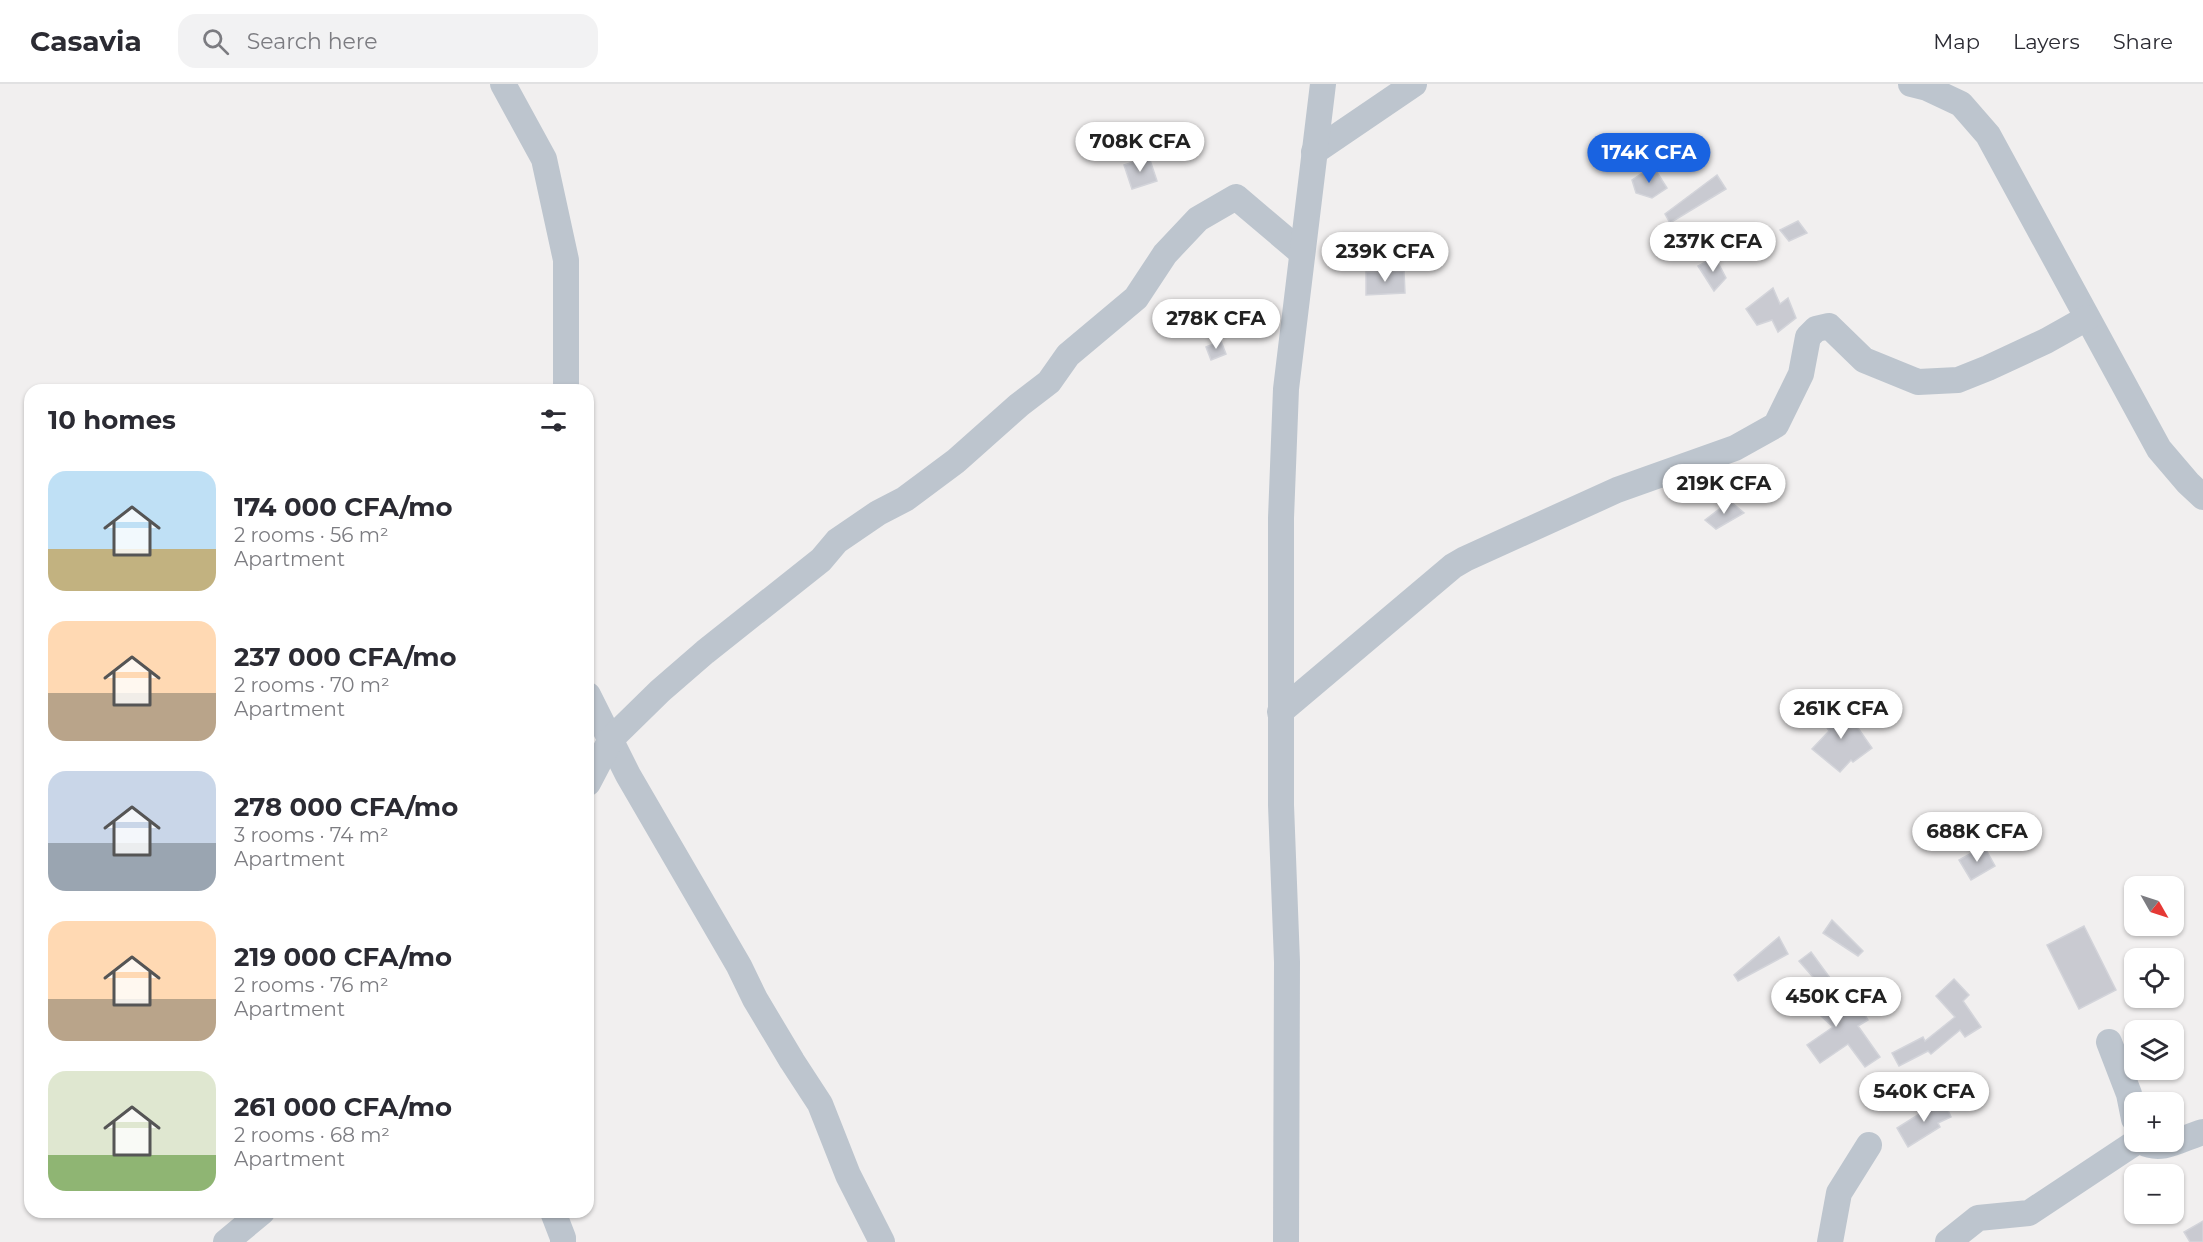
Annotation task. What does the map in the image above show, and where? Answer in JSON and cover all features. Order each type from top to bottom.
[{"type":"street","points":[[503,84],[544,159],[566,260],[566,384]]},
{"type":"street","points":[[1286,1242],[1287,962],[1281,805],[1281,518],[1286,389],[1323,84]]},
{"type":"street","points":[[1314,152],[1414,84]]},
{"type":"street","points":[[1911,84],[1927,88],[1961,104],[1988,135],[2159,449],[2203,497]]},
{"type":"street","points":[[594,772],[611,739],[660,691],[705,652],[821,560],[837,541],[878,513],[905,499],[956,461],[1019,405],[1050,382],[1068,355],[1136,298],[1165,254],[1198,219],[1236,197],[1302,253]]},
{"type":"street","points":[[1280,712],[1464,559],[1617,490],[1735,448],[1776,425],[1801,374],[1808,337],[1816,329],[1829,326],[1864,360],[1918,382],[1958,380],[2046,341],[2087,318]]},
{"type":"street","points":[[594,706],[628,775],[734,957],[755,999],[820,1104],[848,1175],[882,1242]]},
{"type":"street","points":[[2109,1042],[2129,1092]]},
{"type":"street","points":[[2184,1139],[2203,1132]]},
{"type":"street","points":[[1830,1242],[1839,1193],[1869,1145]]},
{"type":"street","points":[[1948,1242],[1978,1218],[2028,1213],[2124,1150]]},
{"type":"street","points":[[226,1242],[255,1218]]},
{"type":"street","points":[[555,1218],[563,1238],[562,1242]]},
{"type":"building","points":[[1611,138],[1625,156],[1610,167],[1596,149]]},
{"type":"building","points":[[1149,157],[1157,181],[1132,189],[1124,165]]},
{"type":"building","points":[[1653,166],[1667,188],[1652,198],[1636,193],[1632,180]]},
{"type":"building","points":[[1717,175],[1726,189],[1670,223],[1665,214]]},
{"type":"building","points":[[1798,221],[1807,233],[1789,241],[1780,230]]},
{"type":"building","points":[[1715,257],[1726,278],[1714,291],[1698,266]]},
{"type":"building","points":[[1404,271],[1405,293],[1366,295],[1366,272]]},
{"type":"building","points":[[1773,288],[1780,304],[1788,298],[1796,318],[1778,332],[1772,320],[1757,325],[1746,309]]},
{"type":"building","points":[[1221,341],[1226,354],[1211,360],[1206,347]]},
{"type":"building","points":[[1730,501],[1744,513],[1716,529],[1705,520]]},
{"type":"building","points":[[1842,705],[1872,748],[1853,762],[1851,760],[1840,772],[1812,749],[1829,731],[1822,719]]},
{"type":"building","points":[[1984,846],[1995,866],[1971,880],[1959,860]]},
{"type":"building","points":[[1832,920],[1863,951],[1858,956],[1823,933]]},
{"type":"building","points":[[2084,926],[2116,990],[2079,1009],[2047,945]]},
{"type":"building","points":[[1779,937],[1788,954],[1738,981],[1734,975]]},
{"type":"building","points":[[1811,952],[1836,986],[1827,993],[1799,961]]},
{"type":"building","points":[[1954,979],[1969,995],[1963,1001],[1981,1027],[1965,1037],[1960,1030],[1931,1054],[1928,1051],[1899,1066],[1892,1053],[1923,1037],[1925,1041],[1955,1017],[1936,996]]},
{"type":"building","points":[[1813,981],[1839,1018],[1859,1005],[1868,1020],[1858,1026],[1880,1057],[1865,1067],[1848,1044],[1820,1063],[1807,1045],[1833,1027],[1808,1004],[1799,1010],[1788,1002]]},
{"type":"building","points":[[1943,1099],[1951,1117],[1938,1123],[1940,1127],[1908,1147],[1897,1128]]},
{"type":"building","points":[[2203,1221],[2203,1242],[2190,1242],[2184,1232]]}]
